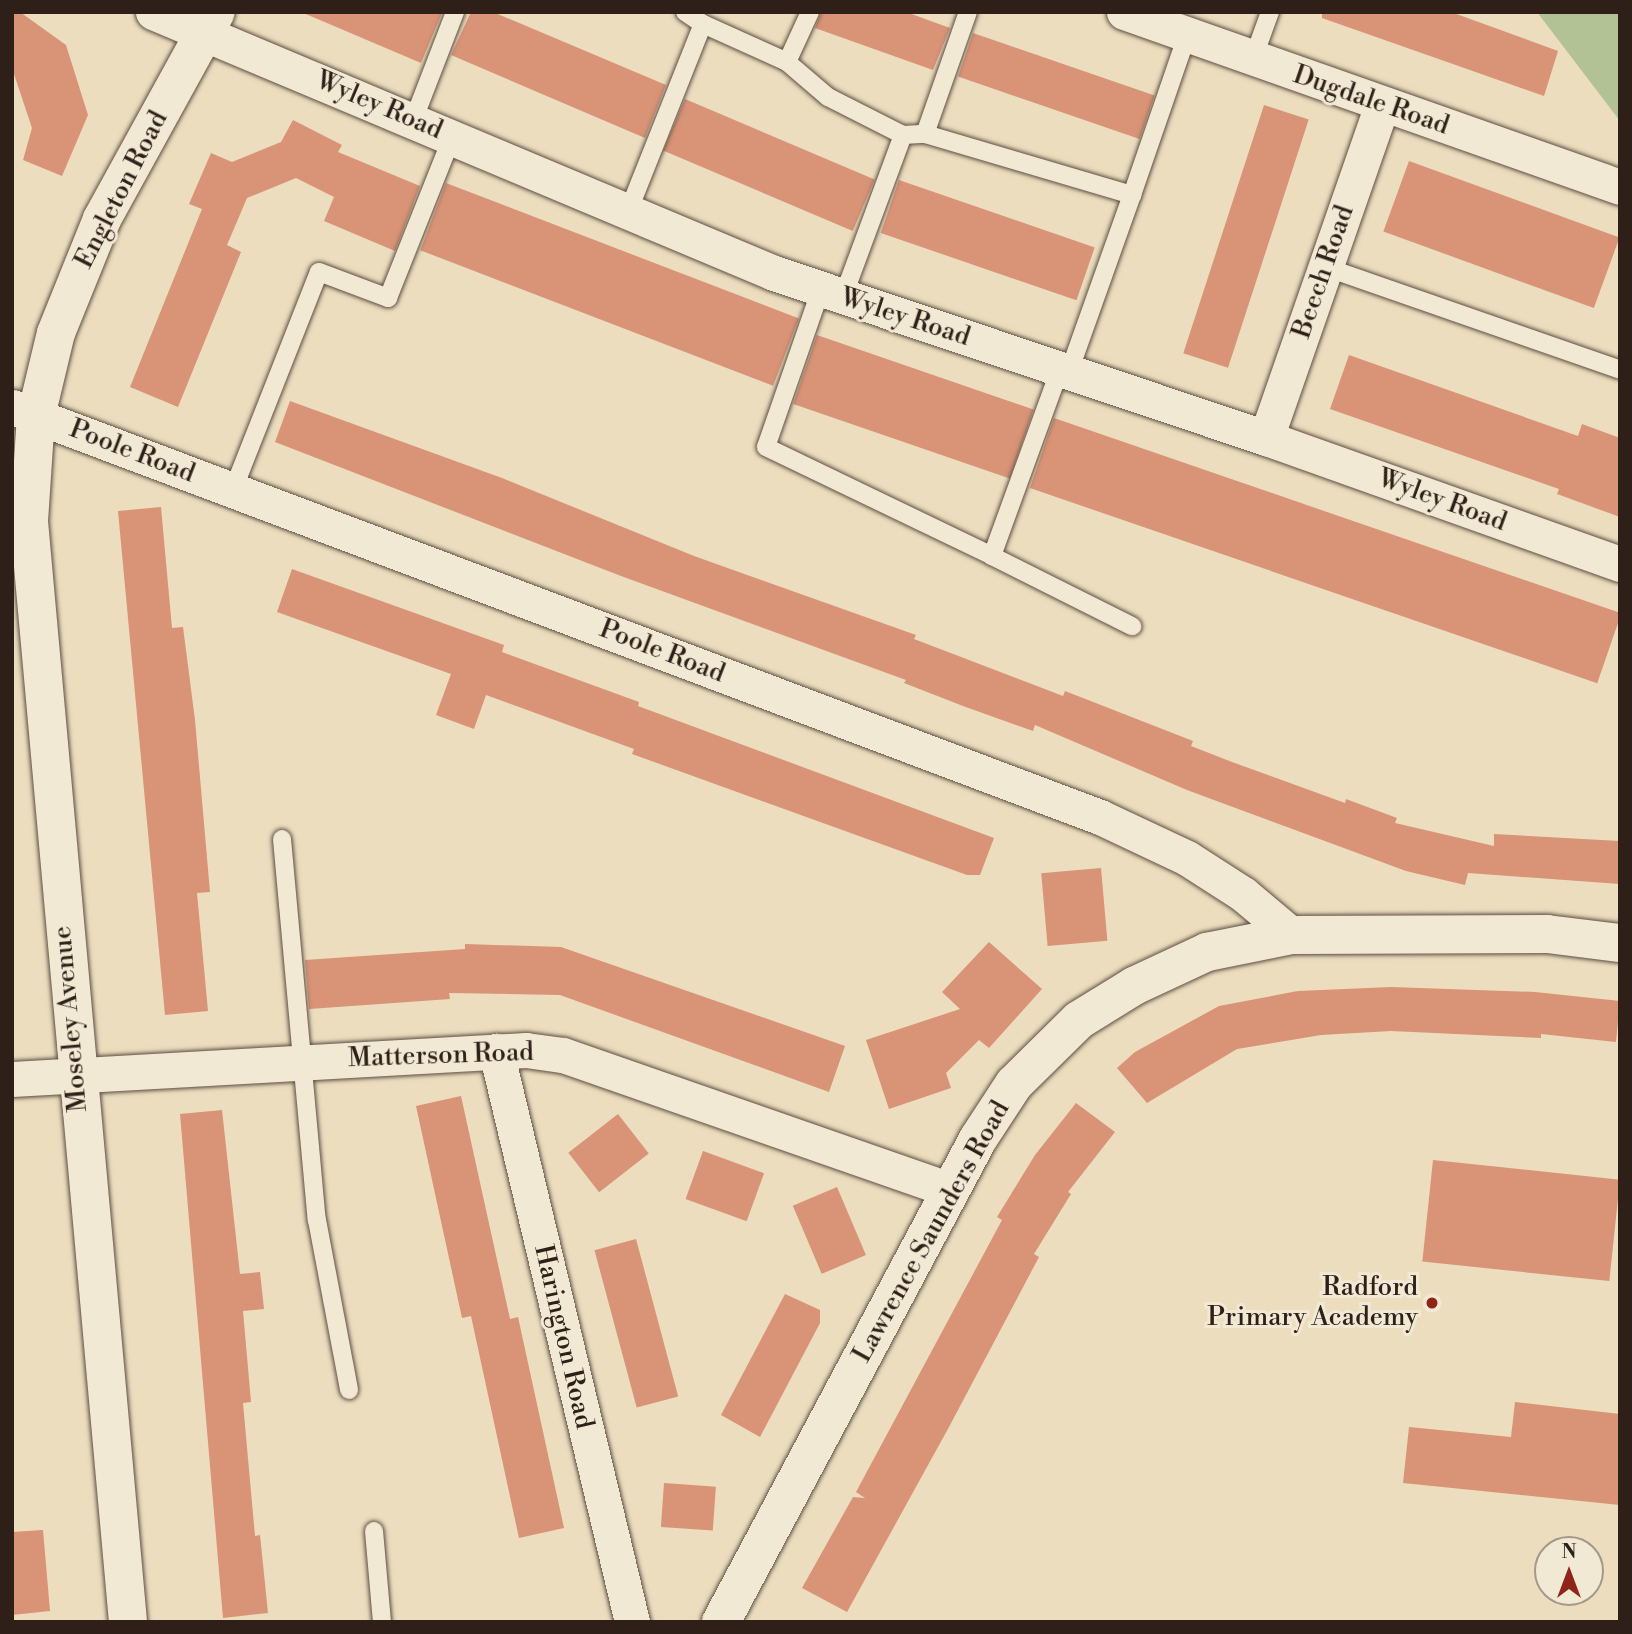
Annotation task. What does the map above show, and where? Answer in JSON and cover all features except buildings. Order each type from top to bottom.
[{"type":"main road","name":"Engleton Road","points":[[24,411],[102,219],[211,22]]},
{"type":"main road","name":"Moseley Avenue","points":[[24,411],[29,521],[76,1073],[128,1622]]},
{"type":"main road","name":"Lawrence Saunders Road","points":[[721,1622],[951,1190],[1014,1084],[1079,1020],[1134,986],[1207,952],[1292,935],[1547,934],[1620,943]]},
{"type":"street","name":"Wyley Road","points":[[153,12],[211,22],[413,121],[628,212],[832,293],[1266,438],[1620,564]]},
{"type":"street","name":"Dugdale Road","points":[[1139,15],[1253,59],[1620,187]]},
{"type":"street","name":"Beech Road","points":[[1266,438],[1382,105]]},
{"type":"street","name":"Poole Road","points":[[24,411],[1100,817],[1187,858],[1242,894],[1292,935]]},
{"type":"street","name":"Matterson Road","points":[[12,1079],[76,1073],[496,1051],[563,1055],[951,1190]]},
{"type":"street","name":"Harington Road","points":[[496,1051],[632,1622]]},
{"type":"lane","points":[[413,121],[455,12]]},
{"type":"lane","points":[[685,12],[703,24],[787,62],[828,97],[903,135],[925,134],[1132,195]]},
{"type":"lane","points":[[787,62],[810,12]]},
{"type":"lane","points":[[925,134],[968,12]]},
{"type":"lane","points":[[1253,59],[1270,12]]},
{"type":"lane","points":[[628,212],[703,24]]},
{"type":"lane","points":[[992,556],[1132,195],[1187,35]]},
{"type":"lane","points":[[903,135],[766,447],[1132,626]]},
{"type":"lane","points":[[233,490],[319,272],[388,299],[452,137]]},
{"type":"lane","points":[[1325,267],[1620,370]]},
{"type":"lane","points":[[282,839],[300,1061],[317,1220],[349,1390]]},
{"type":"lane","points":[[374,1531],[382,1622]]},
{"type":"green space","points":[[1537,12],[1620,12],[1620,121]]},
{"type":"place","name":"Radford Primary Academy","points":[[1432,1303]]}]
